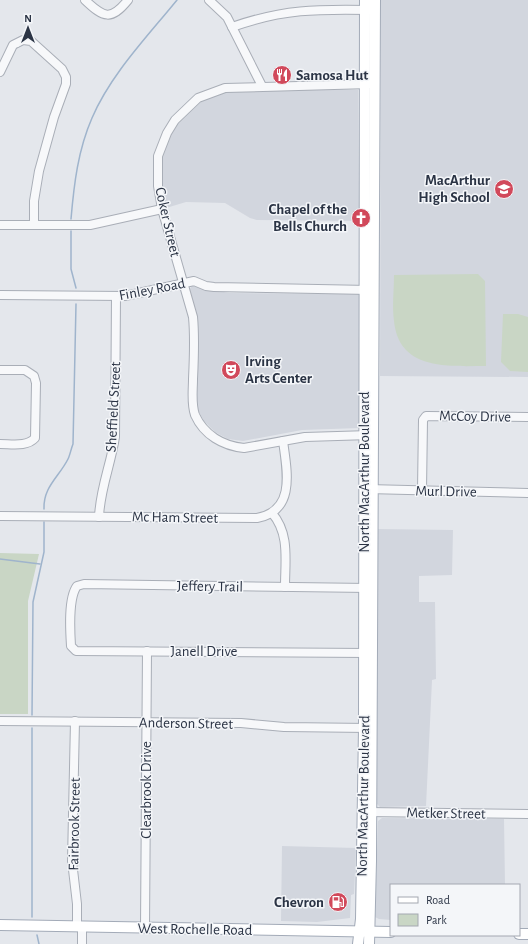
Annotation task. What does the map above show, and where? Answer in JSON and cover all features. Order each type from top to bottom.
[{"type":"main road","name":"North MacArthur Boulevard","points":[[358,944],[364,932],[371,861],[367,812],[370,5]]},
{"type":"main road","name":"North MacArthur Boulevard","points":[[367,812],[363,826],[364,932],[369,944]]},
{"type":"main road","points":[[363,826],[368,859],[371,861]]},
{"type":"main road","name":"West Rochelle Road","points":[[0,925],[390,932]]},
{"type":"street","points":[[85,0],[100,12],[109,15],[118,12],[128,0]]},
{"type":"street","points":[[209,0],[227,17],[262,86]]},
{"type":"street","points":[[232,27],[264,17],[287,12],[370,5]]},
{"type":"street","points":[[0,72],[13,45],[23,40],[32,41],[62,69],[66,77],[66,84],[54,117],[39,171],[34,201],[34,225]]},
{"type":"street","name":"Coker Street","points":[[369,84],[236,86],[212,91],[188,105],[175,120],[166,133],[158,156],[158,179],[162,209],[193,317],[192,400],[195,414],[200,424],[210,435],[221,442],[234,447],[244,448],[321,436],[369,436]]},
{"type":"street","points":[[0,225],[90,225],[162,209]]},
{"type":"street","name":"Finley Road","points":[[0,295],[135,295],[194,280],[206,286],[214,287],[369,290]]},
{"type":"street","name":"Sheffield Street","points":[[100,516],[101,492],[115,436],[116,296]]},
{"type":"street","points":[[0,370],[25,370],[30,373],[34,376],[36,392],[35,438],[26,444],[0,444]]},
{"type":"street","name":"McCoy Drive","points":[[422,490],[423,420],[426,416],[528,417]]},
{"type":"street","points":[[283,441],[287,467],[285,496],[280,506],[272,513],[279,520],[284,533],[285,587]]},
{"type":"street","name":"Murl Drive","points":[[368,489],[528,492]]},
{"type":"street","name":"Mc Ham Street","points":[[0,516],[257,518],[272,513]]},
{"type":"street","name":"Jeffery Trail","points":[[71,614],[76,587],[84,584],[368,588]]},
{"type":"street","name":"Janell Drive","points":[[71,614],[71,646],[73,649],[368,653]]},
{"type":"street","name":"Clearbrook Drive","points":[[145,928],[147,651]]},
{"type":"street","name":"Anderson Street","points":[[0,721],[241,723],[284,728],[368,728]]},
{"type":"street","name":"Fairbrook Street","points":[[75,721],[72,861],[82,944]]},
{"type":"street","name":"Metker Street","points":[[367,812],[528,814]]},
{"type":"shaded area","name":"MacArthur High School","points":[[381,0],[528,0],[528,377],[380,376]]},
{"type":"shaded area","points":[[241,89],[358,90],[359,221],[257,220],[250,218],[225,203],[186,202],[166,208],[162,190],[160,166],[165,142],[177,121],[195,104],[217,93]]},
{"type":"shaded area","name":"Irving Arts Center","points":[[192,286],[229,293],[360,294],[360,428],[302,430],[243,441],[228,439],[215,432],[204,421],[197,408],[189,290]]},
{"type":"shaded area","points":[[377,529],[453,530],[452,575],[419,576],[419,602],[435,602],[436,679],[432,680],[426,806],[380,807],[377,804]]},
{"type":"shaded area","points":[[382,818],[504,819],[505,884],[390,884],[390,920],[379,919],[375,917],[378,821]]},
{"type":"shaded area","points":[[282,846],[356,848],[354,894],[351,895],[350,918],[317,922],[281,921]]},
{"type":"green space","points":[[478,274],[485,281],[486,366],[442,365],[428,362],[416,357],[405,349],[398,337],[394,321],[394,275]]},
{"type":"green space","points":[[503,314],[518,314],[528,317],[528,372],[510,371],[501,362]]},
{"type":"green space","points":[[0,553],[39,554],[28,601],[28,714],[0,714]]},
{"type":"waterway","points":[[71,219],[77,167],[83,142],[92,118],[119,71],[177,0]]},
{"type":"waterway","points":[[71,231],[71,269],[76,288]]},
{"type":"waterway","points":[[44,509],[46,494],[52,482],[68,459],[73,444],[76,304]]},
{"type":"waterway","points":[[32,715],[33,602],[44,552],[44,522]]},
{"type":"waterway","points":[[0,559],[40,564]]},
{"type":"waterway","points":[[32,728],[32,917]]},
{"type":"waterway","points":[[37,935],[39,944]]},
{"type":"place","name":"Samosa Hut","points":[[282,75]]},
{"type":"place","name":"MacArthur High School","points":[[504,189]]},
{"type":"place","name":"Chapel of the Bells Church","points":[[361,218]]},
{"type":"place","name":"Irving Arts Center","points":[[231,370]]},
{"type":"place","name":"Chevron","points":[[338,902]]}]
